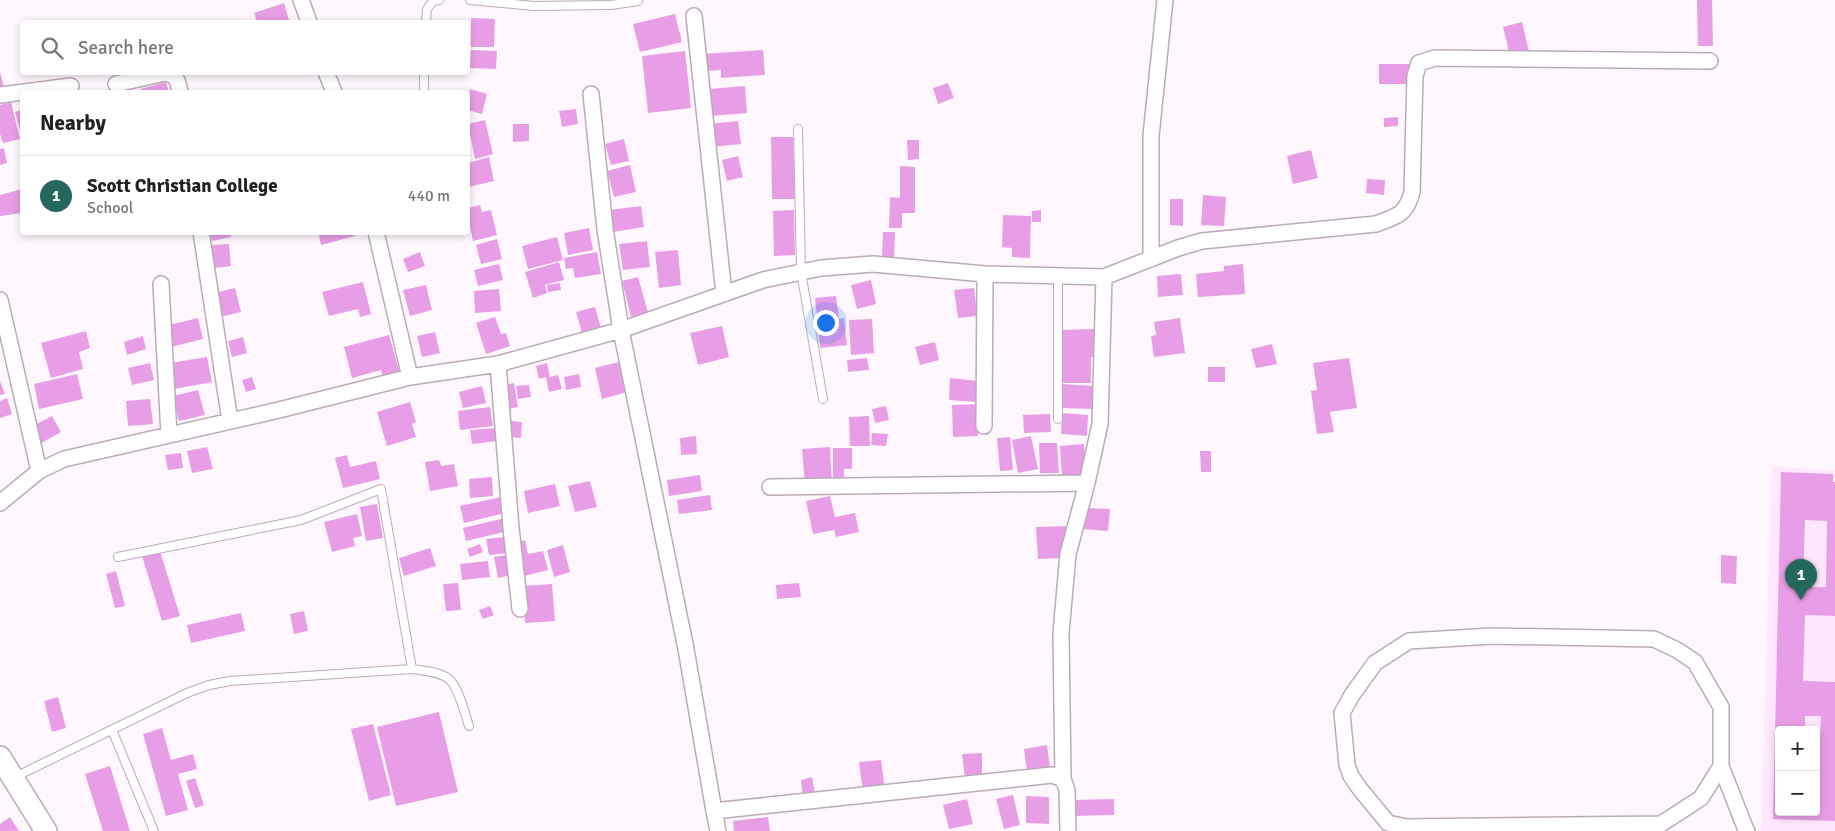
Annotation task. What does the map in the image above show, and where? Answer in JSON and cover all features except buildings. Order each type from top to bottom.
[{"type":"main road","points":[[0,757],[46,831]]},
{"type":"street","points":[[301,0],[308,20]]},
{"type":"street","points":[[1151,259],[1150,136],[1165,0]]},
{"type":"street","points":[[694,16],[724,294]]},
{"type":"street","points":[[0,503],[39,471],[64,459],[230,421],[410,376],[498,364],[621,330],[763,280],[801,272],[821,268],[872,264],[985,274],[1104,277],[1178,248],[1202,241],[1376,224],[1395,217],[1408,206],[1412,192],[1415,76],[1419,63],[1436,58],[1710,61]]},
{"type":"street","points":[[116,84],[156,75]]},
{"type":"street","points":[[174,75],[179,90]]},
{"type":"street","points":[[327,75],[333,90]]},
{"type":"street","points":[[39,90],[71,86]]},
{"type":"street","points":[[0,95],[20,92]]},
{"type":"street","points":[[590,94],[606,229],[621,330],[686,649],[718,831]]},
{"type":"street","points":[[201,235],[230,421]]},
{"type":"street","points":[[377,235],[410,376]]},
{"type":"street","points":[[984,426],[985,274]]},
{"type":"street","points":[[1068,831],[1067,790],[1063,779],[1061,633],[1068,554],[1088,483],[1100,424],[1104,277]]},
{"type":"street","points":[[161,284],[169,435]]},
{"type":"street","points":[[0,300],[39,471]]},
{"type":"street","points":[[498,364],[511,528],[520,609]]},
{"type":"street","points":[[770,487],[1088,483]]},
{"type":"street","points":[[1721,766],[1701,798],[1661,824],[1406,828],[1388,823],[1351,776],[1347,765],[1342,713],[1352,695],[1375,663],[1409,642],[1492,636],[1654,640],[1677,650],[1695,662],[1721,707],[1721,766],[1747,831]]},
{"type":"street","points":[[714,811],[1052,775],[1063,779]]},
{"type":"lane","points":[[426,20],[427,9],[433,1],[439,0]]},
{"type":"lane","points":[[470,0],[534,6],[611,4],[638,1]]},
{"type":"lane","points":[[424,75],[424,90]]},
{"type":"lane","points":[[798,130],[801,272],[823,399]]},
{"type":"lane","points":[[1058,276],[1058,419]]},
{"type":"lane","points":[[118,557],[301,520],[381,489],[412,668]]},
{"type":"lane","points":[[14,778],[187,693],[209,685],[230,681],[412,668],[436,673],[450,680],[458,694],[469,726]]},
{"type":"lane","points":[[112,730],[154,831]]},
{"type":"shaded area","points":[[1772,466],[1835,471],[1835,831],[1761,831]]},
{"type":"place","name":"Scott Christian College","points":[[1801,600]]}]
